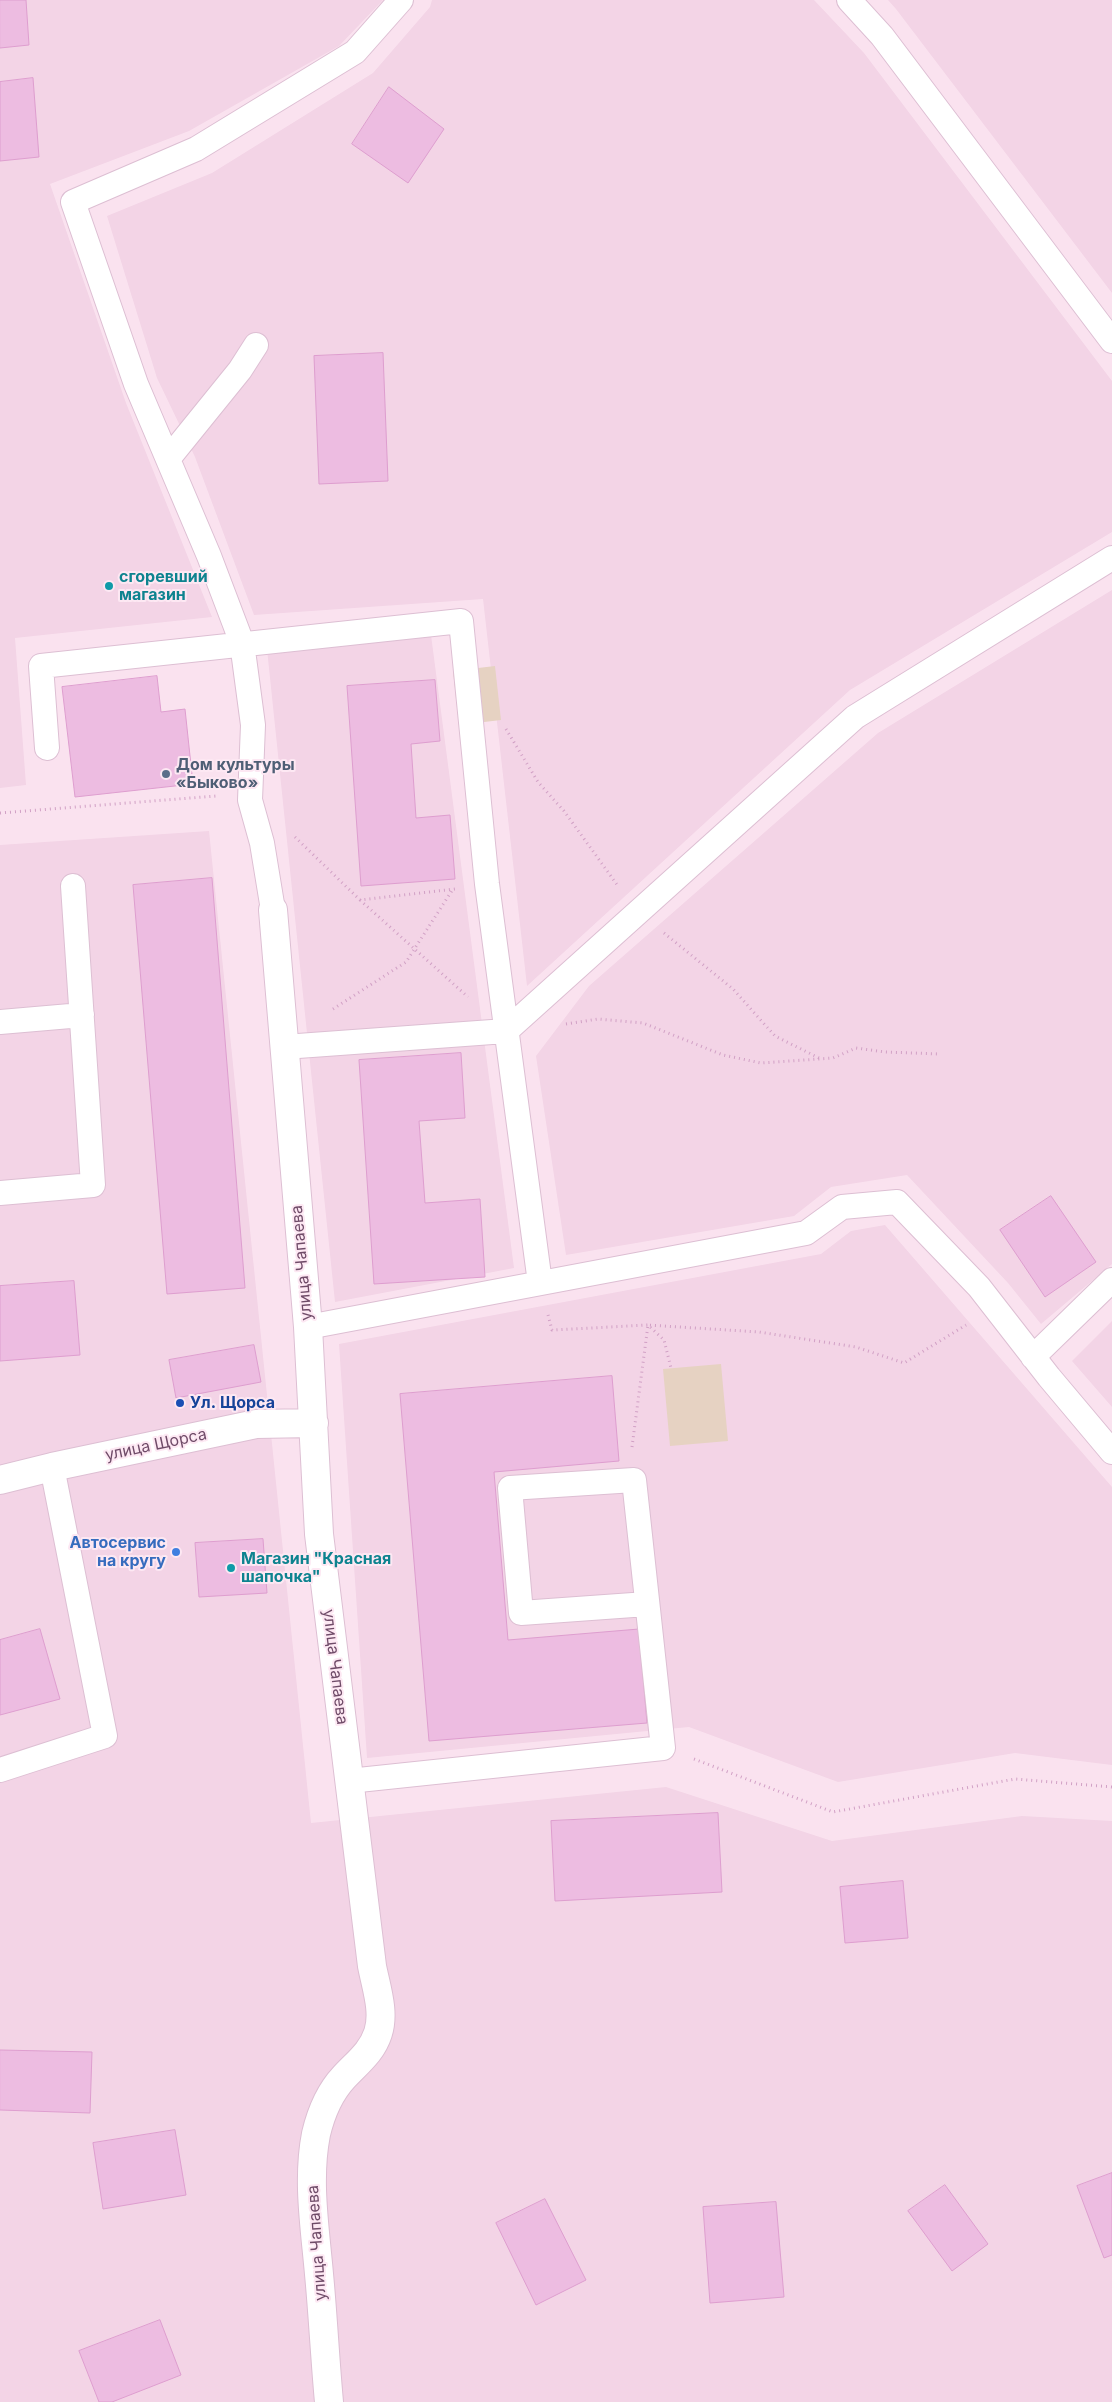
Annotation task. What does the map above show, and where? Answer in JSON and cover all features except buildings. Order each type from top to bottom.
[{"type":"street","name":"улица Чапаева","points":[[273,910],[308,1327],[319,1534],[372,1966],[381,2012],[378,2032],[374,2042],[366,2056],[343,2078],[325,2103],[316,2135],[313,2222],[329,2402]]},
{"type":"street","name":"улица Щорса","points":[[0,1480],[52,1467],[256,1424],[314,1424]]},
{"type":"lane","points":[[273,910],[262,843],[250,793],[253,725],[242,644],[209,556],[136,384],[73,202],[196,149],[355,52],[401,0]]},
{"type":"lane","points":[[848,0],[882,36],[1112,341]]},
{"type":"lane","points":[[168,459],[240,370],[256,345]]},
{"type":"lane","points":[[285,1044],[506,1031],[855,717],[1112,558]]},
{"type":"lane","points":[[47,748],[40,666],[461,621],[488,884],[540,1283]]},
{"type":"lane","points":[[0,1193],[93,1185],[74,886]]},
{"type":"lane","points":[[0,1022],[82,1015]]},
{"type":"lane","points":[[308,1327],[806,1233],[842,1207],[897,1202],[980,1287],[1033,1357],[1112,1452]]},
{"type":"lane","points":[[1033,1357],[1112,1280]]},
{"type":"lane","points":[[0,1770],[105,1736],[52,1467]]},
{"type":"lane","points":[[349,1781],[663,1748],[634,1480],[510,1488],[522,1613],[647,1604]]},
{"type":"path","points":[[0,813],[250,793]]},
{"type":"path","points":[[291,834],[360,900],[506,1031]]},
{"type":"path","points":[[360,900],[488,884]]},
{"type":"path","points":[[285,1044],[406,962],[454,889]]},
{"type":"path","points":[[562,1024],[598,1019],[643,1023],[723,1056],[761,1063],[833,1058],[856,1048],[885,1052],[940,1054]]},
{"type":"path","points":[[540,1283],[552,1330],[648,1325],[759,1332],[856,1348],[904,1363],[995,1307]]},
{"type":"path","points":[[648,1325],[664,1340],[671,1368]]},
{"type":"path","points":[[627,1480],[648,1325]]},
{"type":"path","points":[[663,1748],[833,1812],[1016,1779],[1112,1787]]},
{"type":"shaded area","points":[[0,0],[383,0],[339,46],[189,131],[50,184],[126,403],[212,617],[15,638],[26,785],[0,788]]},
{"type":"shaded area","points":[[432,0],[814,0],[864,53],[1112,381],[1112,532],[850,690],[527,986],[483,599],[254,615],[195,457],[157,378],[107,216],[212,173],[373,73],[430,7]]},
{"type":"shaded area","points":[[888,0],[1112,0],[1112,293],[896,9]]},
{"type":"shaded area","points":[[1112,590],[1112,1264],[1041,1324],[1008,1283],[907,1175],[831,1187],[794,1216],[566,1255],[536,1056],[589,986],[878,733]]},
{"type":"shaded area","points":[[431,635],[514,1268],[335,1302],[267,649]]},
{"type":"shaded area","points":[[495,666],[501,720],[459,725],[453,671]]},
{"type":"shaded area","points":[[209,831],[311,1823],[666,1787],[832,1841],[1022,1816],[1112,1821],[1112,2402],[0,2402],[0,845]]},
{"type":"shaded area","points":[[885,1225],[1112,1487],[1112,1765],[1015,1753],[838,1782],[689,1727],[367,1758],[339,1344],[821,1254],[851,1231]]},
{"type":"shaded area","points":[[1112,1321],[1112,1407],[1072,1361]]},
{"type":"shaded area","points":[[721,1364],[728,1441],[670,1446],[663,1369]]},
{"type":"place","name":"сгоревший магазин","points":[[109,586]]},
{"type":"place","name":"Дом культуры «Быково»","points":[[166,774]]},
{"type":"place","name":"Ул. Щорса","points":[[180,1403]]},
{"type":"place","name":"Автосервис на кругу","points":[[176,1552]]},
{"type":"place","name":"Магазин \"Красная шапочка\"","points":[[231,1568]]}]
